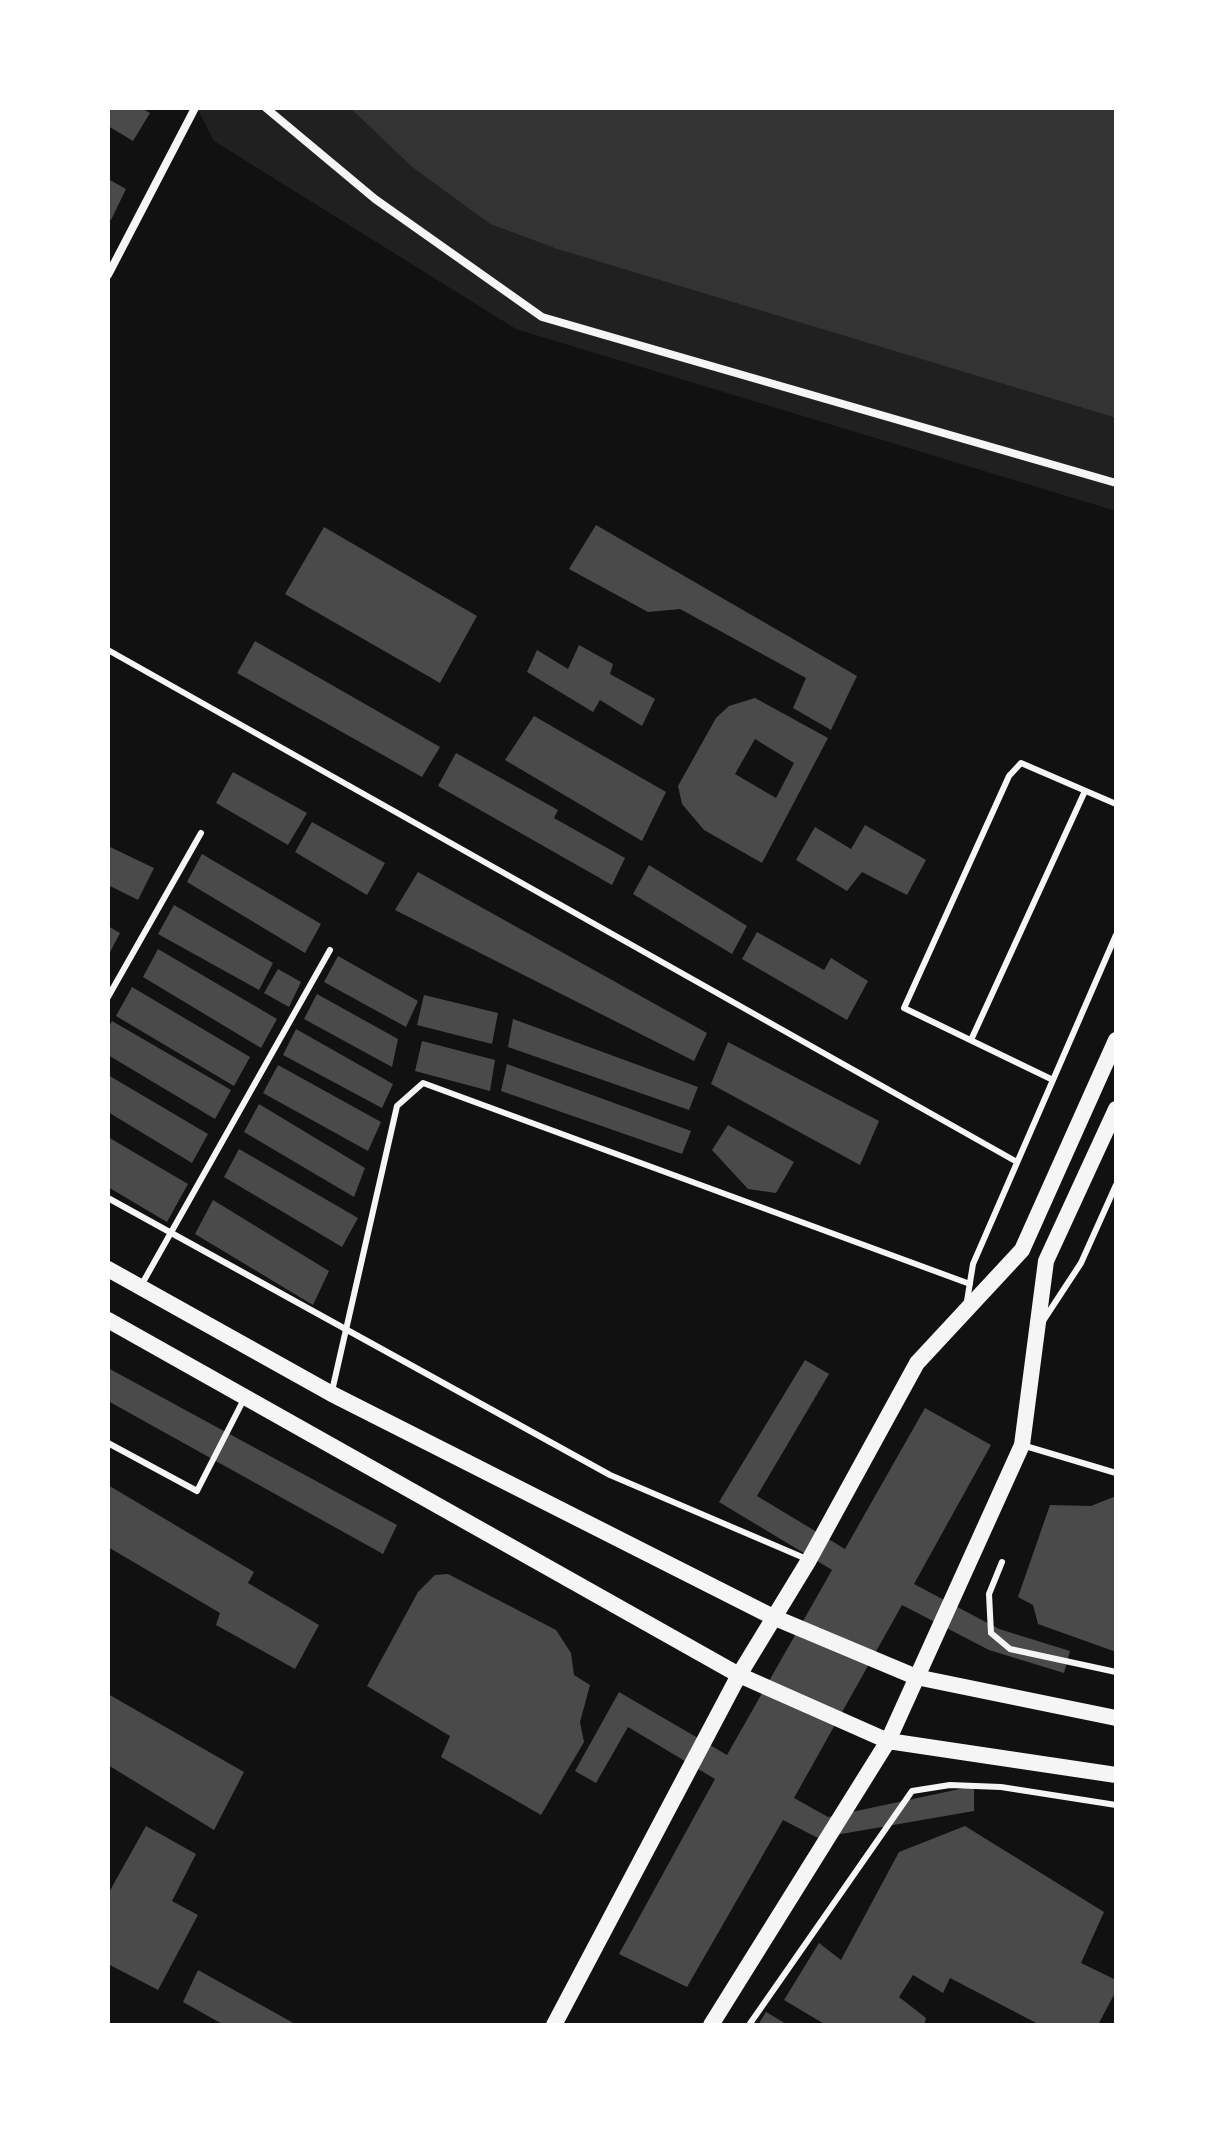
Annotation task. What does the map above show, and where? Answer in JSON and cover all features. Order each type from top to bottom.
[{"type":"main road","points":[[554,2025],[739,1675],[809,1560],[917,1363],[1022,1250],[1116,1040]]},
{"type":"main road","points":[[711,2025],[888,1741],[1022,1445],[1046,1261],[1116,1109]]},
{"type":"main road","points":[[108,1269],[332,1394],[773,1617],[916,1677],[1116,1718]]},
{"type":"main road","points":[[108,1320],[739,1675],[888,1741],[1116,1775]]},
{"type":"street","points":[[108,275],[195,108]]},
{"type":"street","points":[[266,108],[375,199],[542,317],[1116,483]]},
{"type":"lane","points":[[108,650],[1017,1162]]},
{"type":"lane","points":[[1053,1080],[904,1008],[1009,776],[1021,763],[1116,804]]},
{"type":"lane","points":[[971,1040],[1085,791]]},
{"type":"lane","points":[[108,997],[201,833]]},
{"type":"lane","points":[[965,1314],[973,1264],[1116,935]]},
{"type":"lane","points":[[140,1287],[330,950]]},
{"type":"lane","points":[[332,1394],[397,1106],[423,1083],[970,1284]]},
{"type":"lane","points":[[1036,1330],[1081,1263],[1116,1185]]},
{"type":"lane","points":[[108,1198],[610,1475],[809,1560]]},
{"type":"lane","points":[[108,1443],[197,1491],[245,1397]]},
{"type":"lane","points":[[1022,1445],[1116,1473]]},
{"type":"lane","points":[[1002,1562],[989,1594],[991,1633],[1010,1649],[1116,1672]]},
{"type":"lane","points":[[749,2025],[912,1791],[950,1785],[1001,1787],[1116,1805]]},
{"type":"shaded area","points":[[197,108],[350,108],[412,167],[490,224],[557,249],[1116,418],[1116,511],[516,329],[214,141]]},
{"type":"shaded area","points":[[350,108],[1116,108],[1116,418],[557,249],[490,224],[412,167]]},
{"type":"building","points":[[108,108],[141,108],[150,113],[133,141],[108,126]]},
{"type":"building","points":[[108,179],[126,189],[111,220],[108,218]]},
{"type":"building","points":[[596,525],[857,676],[831,730],[793,708],[806,678],[680,609],[648,612],[569,569]]},
{"type":"building","points":[[324,527],[477,616],[440,683],[285,594]]},
{"type":"building","points":[[255,641],[440,747],[422,777],[237,673]]},
{"type":"building","points":[[579,645],[613,664],[610,674],[655,699],[642,726],[600,700],[593,712],[527,672],[537,650],[568,669]]},
{"type":"building","points":[[755,698],[828,738],[762,863],[704,830],[682,804],[678,786],[716,718],[729,706]],"holes":[[[755,739],[794,763],[776,798],[735,774]]]},
{"type":"building","points":[[534,716],[666,792],[642,841],[505,760]]},
{"type":"building","points":[[456,753],[558,810],[554,818],[625,858],[612,885],[438,786]]},
{"type":"building","points":[[233,772],[307,813],[288,845],[216,803]]},
{"type":"building","points":[[312,822],[385,863],[367,895],[295,852]]},
{"type":"building","points":[[865,825],[926,860],[907,895],[862,872],[847,891],[796,860],[815,827],[851,849]]},
{"type":"building","points":[[108,846],[154,868],[138,900],[108,885]]},
{"type":"building","points":[[202,854],[321,924],[305,953],[187,882]]},
{"type":"building","points":[[649,865],[747,926],[732,954],[633,894]]},
{"type":"building","points":[[418,872],[707,1033],[694,1061],[395,910]]},
{"type":"building","points":[[174,905],[273,963],[259,990],[158,934]]},
{"type":"building","points":[[108,926],[120,933],[108,956]]},
{"type":"building","points":[[757,932],[824,970],[831,958],[868,981],[847,1020],[742,959]]},
{"type":"building","points":[[158,949],[277,1019],[261,1048],[143,977]]},
{"type":"building","points":[[338,956],[418,1001],[406,1027],[324,982]]},
{"type":"building","points":[[278,969],[301,982],[289,1007],[264,993]]},
{"type":"building","points":[[132,987],[250,1057],[234,1086],[116,1016]]},
{"type":"building","points":[[317,994],[398,1039],[392,1067],[304,1019]]},
{"type":"building","points":[[424,995],[498,1013],[492,1044],[417,1025]]},
{"type":"building","points":[[513,1019],[698,1087],[689,1110],[508,1047]]},
{"type":"building","points":[[112,1021],[231,1090],[215,1119],[108,1055],[108,1028]]},
{"type":"building","points":[[296,1029],[393,1084],[382,1108],[283,1055]]},
{"type":"building","points":[[422,1041],[495,1060],[490,1091],[415,1071]]},
{"type":"building","points":[[728,1042],[879,1121],[860,1165],[711,1084]]},
{"type":"building","points":[[507,1064],[691,1131],[682,1154],[501,1091]]},
{"type":"building","points":[[278,1065],[381,1122],[368,1151],[263,1093]]},
{"type":"building","points":[[108,1075],[208,1134],[192,1163],[108,1112]]},
{"type":"building","points":[[259,1104],[365,1168],[354,1197],[244,1132]]},
{"type":"building","points":[[728,1125],[794,1162],[776,1193],[748,1189],[712,1150]]},
{"type":"building","points":[[108,1137],[188,1184],[167,1222],[108,1187]]},
{"type":"building","points":[[239,1149],[358,1218],[342,1247],[224,1177]]},
{"type":"building","points":[[213,1200],[329,1271],[313,1305],[195,1234]]},
{"type":"building","points":[[805,1360],[829,1374],[757,1496],[845,1549],[925,1408],[991,1445],[914,1584],[999,1629],[1070,1651],[1064,1673],[989,1650],[902,1605],[794,1798],[828,1817],[974,1786],[974,1811],[818,1838],[783,1820],[687,1987],[619,1954],[715,1779],[628,1727],[596,1783],[575,1771],[619,1692],[727,1755],[832,1570],[719,1502]]},
{"type":"building","points":[[108,1368],[397,1525],[383,1554],[108,1401]]},
{"type":"building","points":[[108,1485],[254,1572],[248,1583],[319,1625],[295,1669],[216,1625],[220,1613],[108,1547]]},
{"type":"building","points":[[1116,1496],[1116,1652],[1038,1624],[1033,1605],[1018,1597],[1050,1505],[1091,1506]]},
{"type":"building","points":[[448,1574],[556,1630],[571,1653],[574,1675],[590,1685],[580,1722],[584,1742],[541,1815],[441,1757],[450,1736],[367,1686],[418,1592],[435,1575]]},
{"type":"building","points":[[108,1694],[244,1772],[214,1830],[108,1765]]},
{"type":"building","points":[[146,1826],[196,1854],[172,1901],[198,1915],[158,1990],[108,1964],[108,1894]]},
{"type":"building","points":[[965,1826],[1104,1912],[1081,1963],[1116,1980],[1116,1991],[1098,2025],[1040,2025],[950,1978],[943,1993],[913,1975],[899,1997],[926,2018],[924,2025],[826,2025],[784,2000],[819,1943],[841,1960],[899,1852]]},
{"type":"building","points":[[198,1970],[297,2025],[224,2025],[183,2002]]},
{"type":"building","points":[[766,2012],[788,2025],[758,2025]]}]
